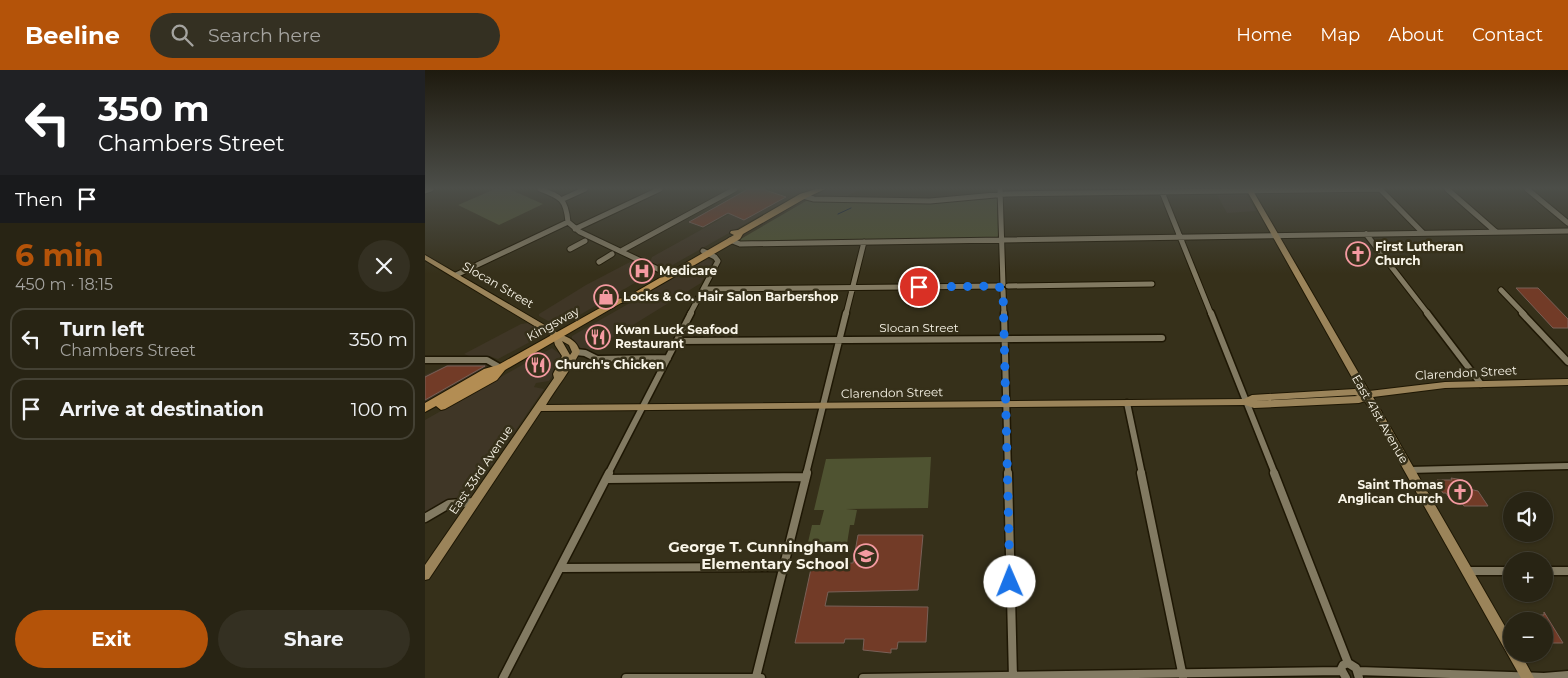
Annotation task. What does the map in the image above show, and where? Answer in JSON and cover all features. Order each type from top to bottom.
[{"type":"main road","name":"Kingsway","points":[[619,301],[627,300],[731,234],[740,232],[766,217]]},
{"type":"main road","name":"Kingsway","points":[[425,408],[488,371],[501,368],[619,301],[623,296],[664,272],[731,240],[740,232]]},
{"type":"main road","name":"Kingsway","points":[[425,414],[493,377],[501,368]]},
{"type":"street","points":[[568,217],[568,222],[575,229],[664,272]]},
{"type":"street","points":[[575,229],[599,217]]},
{"type":"street","points":[[621,251],[682,217]]},
{"type":"street","points":[[1001,217],[1013,677]]},
{"type":"street","points":[[1173,217],[1348,664]]},
{"type":"street","name":"East 41st Avenue","points":[[1265,217],[1503,635]]},
{"type":"street","points":[[1408,217],[1423,233]]},
{"type":"street","points":[[1480,217],[1496,232]]},
{"type":"street","points":[[456,275],[568,222]]},
{"type":"street","points":[[731,240],[741,244],[1568,231]]},
{"type":"street","points":[[1366,234],[1481,384]]},
{"type":"street","points":[[569,249],[585,241]]},
{"type":"street","points":[[757,677],[865,242]]},
{"type":"street","points":[[503,678],[718,261],[717,258],[705,252]]},
{"type":"street","points":[[599,262],[612,254]]},
{"type":"street","name":"Slocan Street","points":[[425,257],[569,342],[576,352],[585,353],[590,357],[597,358],[668,358]]},
{"type":"street","points":[[704,289],[1152,284]]},
{"type":"street","points":[[1501,290],[1568,362]]},
{"type":"street","name":"East 33rd Avenue","points":[[557,336],[559,345],[566,356],[557,374],[558,379]]},
{"type":"street","name":"Slocan Street","points":[[677,341],[1162,338]]},
{"type":"street","name":"East 33rd Avenue","points":[[425,575],[538,408],[564,373],[576,352]]},
{"type":"street","points":[[425,360],[487,360],[501,368]]},
{"type":"street","name":"Clarendon Street","points":[[538,408],[1246,402],[1254,405],[1307,404],[1359,400],[1366,395],[1406,389],[1481,384],[1568,382]]},
{"type":"street","points":[[1127,403],[1183,676]]},
{"type":"street","points":[[1409,470],[1568,466]]},
{"type":"street","points":[[606,479],[806,477]]},
{"type":"street","points":[[425,518],[449,504],[474,502]]},
{"type":"street","points":[[560,568],[784,567]]},
{"type":"street","points":[[1467,571],[1503,571]]},
{"type":"street","points":[[1553,571],[1568,571]]},
{"type":"street","points":[[1519,662],[1527,677]]},
{"type":"street","points":[[863,678],[1343,675],[1341,666],[1348,664],[1354,666],[1358,674],[1527,677],[1568,675]]},
{"type":"street","points":[[626,678],[761,678]]},
{"type":"shaded area","points":[[724,217],[757,217],[669,267],[662,268],[650,262],[652,257]]},
{"type":"shaded area","points":[[707,259],[712,261],[712,263],[701,283],[594,349],[582,350],[572,339],[572,336]]},
{"type":"shaded area","points":[[630,262],[635,262],[652,273],[559,327],[539,316],[539,314],[586,285]]},
{"type":"shaded area","points":[[528,323],[543,333],[543,335],[498,359],[489,356],[469,356],[464,354],[521,324]]},
{"type":"shaded area","points":[[552,348],[561,355],[559,365],[549,381],[536,383],[534,387],[544,389],[471,495],[425,515],[425,420]]},
{"type":"shaded area","points":[[484,363],[487,365],[484,369],[425,403],[425,375],[450,364]]},
{"type":"green space","points":[[483,217],[515,217],[499,225]]},
{"type":"green space","points":[[778,217],[998,217],[999,233],[997,238],[743,242],[739,240]]},
{"type":"green space","points":[[931,457],[928,508],[846,509],[857,510],[854,525],[850,525],[846,550],[806,551],[812,525],[820,525],[824,510],[814,510],[826,459]]},
{"type":"building","points":[[697,217],[720,217],[703,227],[689,222]]},
{"type":"building","points":[[1516,288],[1538,288],[1568,319],[1568,328],[1553,328]]},
{"type":"building","name":"Church's Chicken","points":[[541,357],[550,364],[535,372],[526,366]]},
{"type":"building","points":[[447,366],[485,366],[425,400],[425,377]]},
{"type":"building","name":"Saint Thomas Anglican Church","points":[[1451,478],[1463,480],[1469,489],[1478,491],[1488,506],[1464,506],[1457,496],[1448,496],[1446,493],[1443,493],[1436,483],[1439,483],[1437,480],[1452,480]]},
{"type":"building","name":"George T. Cunningham Elementary School","points":[[858,535],[923,535],[918,590],[828,592],[825,606],[928,607],[926,642],[898,642],[897,649],[891,649],[891,653],[863,650],[864,639],[845,639],[844,643],[795,643],[812,564],[853,563]]},
{"type":"building","points":[[1553,627],[1563,643],[1553,643]]},
{"type":"place","name":"First Lutheran Church","points":[[1358,254]]},
{"type":"place","name":"Medicare","points":[[642,271]]},
{"type":"place","name":"Locks & Co. Hair Salon Barbershop","points":[[606,297]]},
{"type":"place","name":"Kwan Luck Seafood Restaurant","points":[[598,337]]},
{"type":"place","name":"Church's Chicken","points":[[538,365]]},
{"type":"place","name":"Saint Thomas Anglican Church","points":[[1460,492]]},
{"type":"place","name":"George T. Cunningham Elementary School","points":[[866,556]]},
{"type":"route","points":[[919,287],[998,286],[1003,290],[1010,582]]}]
